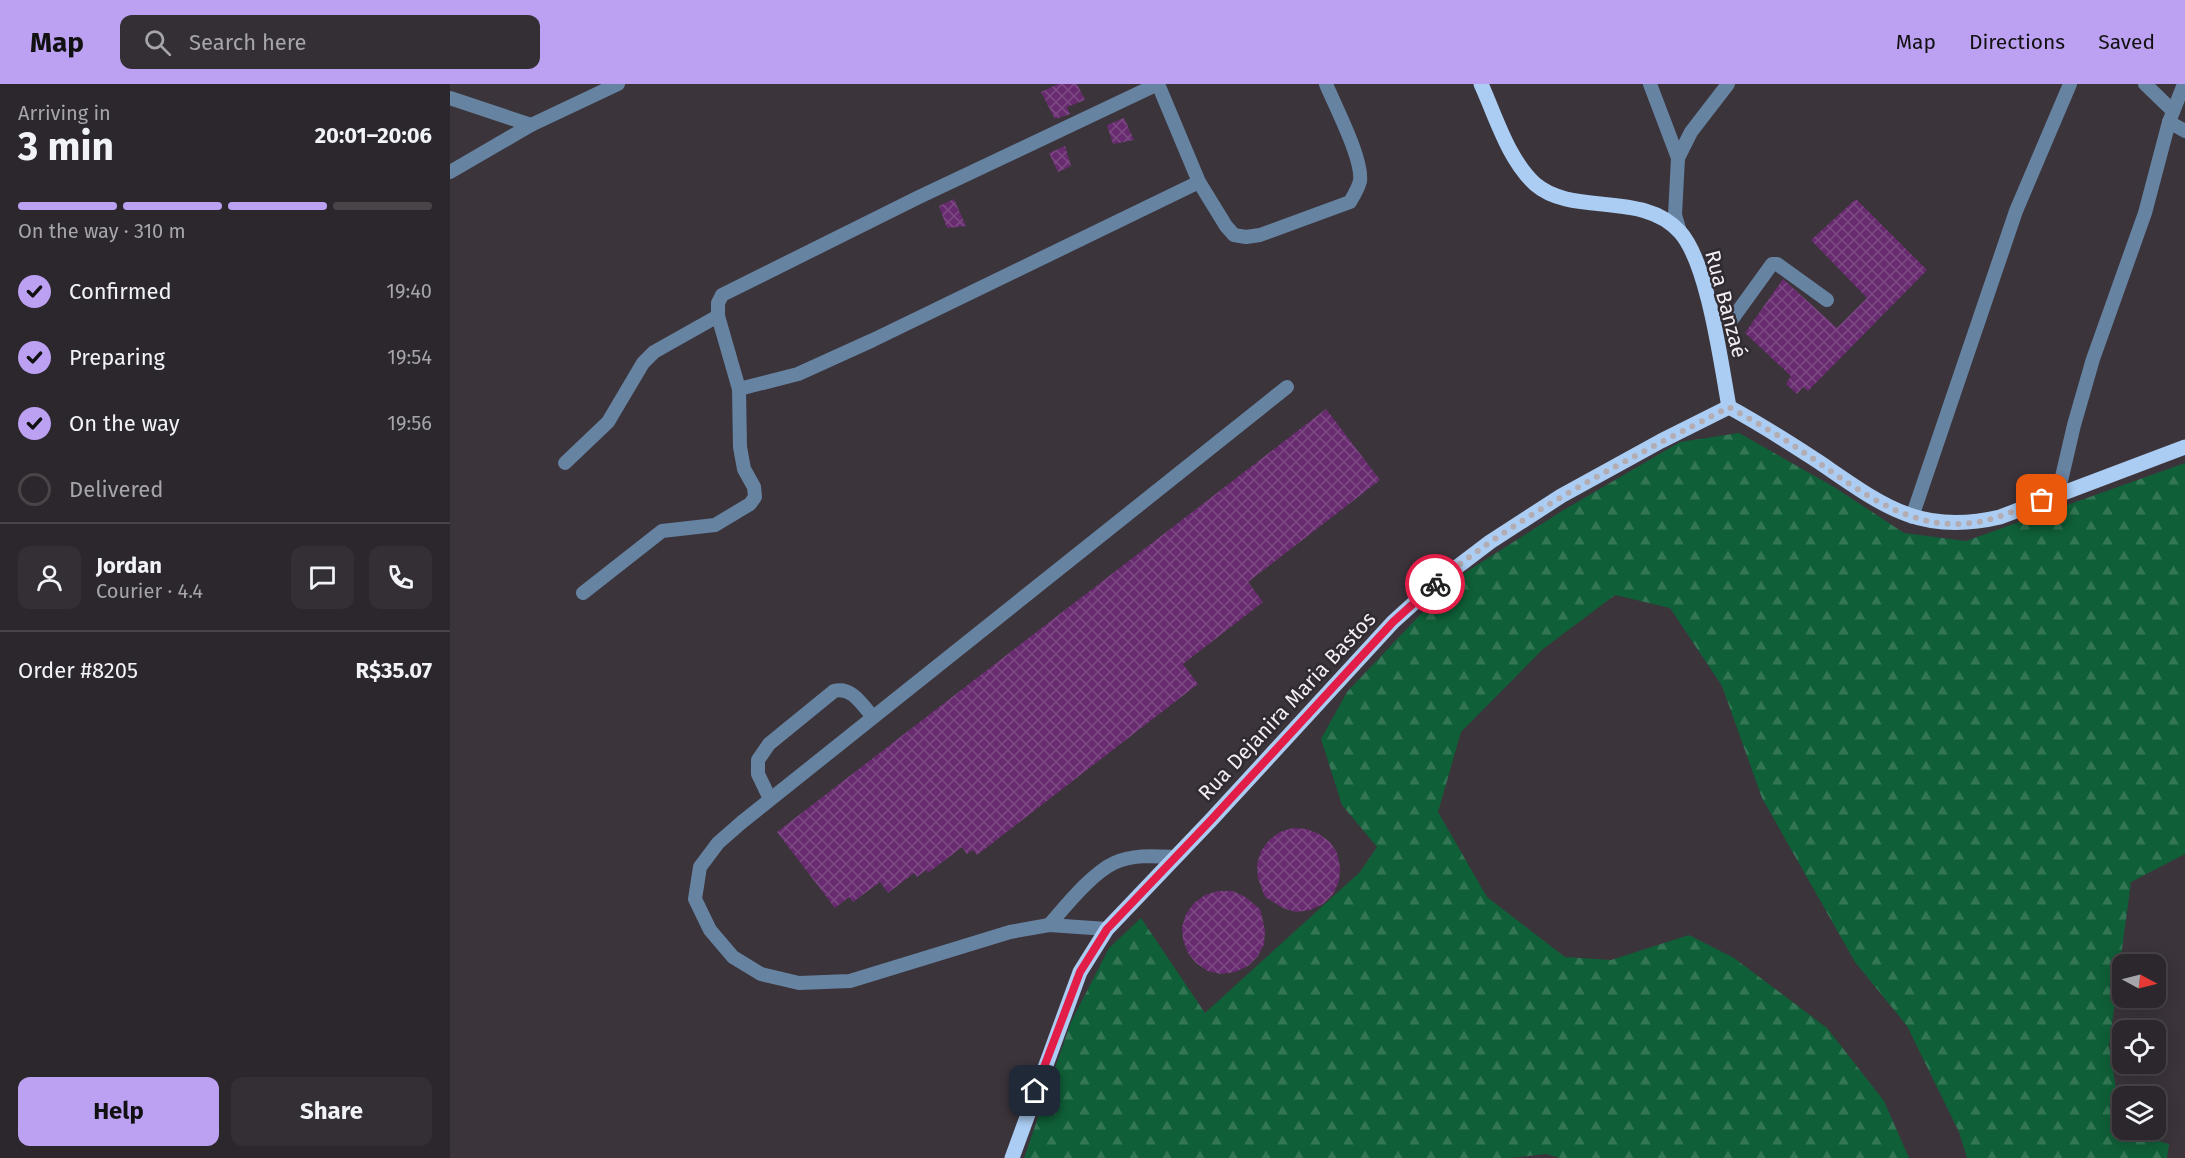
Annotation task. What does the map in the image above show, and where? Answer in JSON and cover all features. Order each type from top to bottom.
[{"type":"main road","name":"Rua Banzaé","points":[[1481,84],[1508,144],[1522,169],[1536,185],[1553,195],[1569,199],[1640,209],[1664,218],[1680,232],[1690,247],[1701,277],[1714,325],[1729,407]]},
{"type":"main road","points":[[1729,407],[1881,504],[1912,517],[1936,522],[1977,522],[2000,517],[2185,447]]},
{"type":"main road","name":"Rua Dejanira Maria Bastos","points":[[1012,1158],[1080,972],[1107,929],[1393,622],[1436,583],[1490,542],[1561,496],[1729,407]]},
{"type":"street","points":[[450,172],[531,125],[618,84]]},
{"type":"street","points":[[583,593],[662,531],[715,525],[750,504],[755,497],[754,487],[744,469],[740,447],[740,389],[718,316],[718,303],[722,294],[1158,84],[1199,182],[1226,225],[1234,235],[1246,237],[1260,235],[1350,202],[1357,191],[1360,179],[1358,164],[1326,84]]},
{"type":"street","points":[[1650,84],[1678,158]]},
{"type":"street","points":[[1680,232],[1675,215],[1678,158],[1691,132],[1728,84]]},
{"type":"street","points":[[1912,517],[2016,211],[2070,84]]},
{"type":"street","points":[[2145,84],[2185,132]]},
{"type":"street","points":[[2058,494],[2090,370],[2145,213],[2171,117],[2184,84]]},
{"type":"street","points":[[450,98],[531,125]]},
{"type":"street","points":[[740,389],[798,374],[1199,182]]},
{"type":"street","points":[[1714,325],[1733,318],[1772,264],[1777,264],[1827,300]]},
{"type":"street","points":[[565,463],[608,422],[643,363],[654,352],[718,316]]},
{"type":"street","points":[[1107,929],[1049,925],[1010,932],[850,981],[799,983],[761,974],[733,957],[710,930],[695,899],[700,867],[718,843],[770,799],[1287,387]]},
{"type":"street","points":[[770,799],[758,774],[758,760],[768,744],[834,691],[842,689],[850,692],[873,717]]},
{"type":"street","points":[[1049,925],[1072,899],[1114,863],[1143,856],[1175,857]]},
{"type":"green space","points":[[1739,433],[1834,487],[1904,533],[1966,541],[2185,463],[2185,854],[2131,882],[2121,954],[2112,954],[2112,1008],[2114,1008],[2109,1046],[2116,1086],[2112,1086],[2112,1140],[2155,1140],[2169,1144],[2167,1158],[1967,1158],[1959,1132],[1907,1026],[1855,962],[1762,798],[1722,686],[1670,608],[1615,595],[1543,649],[1461,732],[1438,812],[1487,897],[1565,957],[1611,960],[1689,935],[1734,958],[1827,1028],[1884,1101],[1909,1158],[1560,1158],[1546,1154],[1510,1158],[1024,1158],[1071,1022],[1109,948],[1141,918],[1205,1013],[1360,872],[1377,847],[1342,805],[1321,739],[1347,692],[1452,581],[1562,511],[1680,442]]},
{"type":"building","points":[[1058,84],[1077,84],[1085,100],[1067,107],[1070,114],[1055,119],[1041,92]]},
{"type":"building","points":[[1124,118],[1134,140],[1113,144],[1107,125]]},
{"type":"building","points":[[1065,146],[1071,166],[1058,172],[1049,153]]},
{"type":"building","points":[[954,199],[966,226],[947,228],[939,206]]},
{"type":"building","points":[[1856,199],[1927,270],[1808,391],[1803,387],[1797,394],[1786,384],[1791,376],[1745,333],[1783,279],[1837,328],[1867,298],[1811,240]]},
{"type":"building","points":[[1326,409],[1380,480],[1248,582],[1263,602],[1183,664],[1198,684],[977,855],[973,850],[967,854],[962,847],[928,873],[926,870],[917,877],[914,873],[888,893],[880,882],[853,902],[849,897],[835,908],[777,832]]},
{"type":"building","points":[[1293,828],[1307,829],[1330,842],[1337,853],[1340,867],[1339,881],[1333,894],[1323,904],[1310,910],[1296,912],[1283,908],[1265,897],[1258,878],[1257,864],[1261,851],[1269,840],[1280,832]]},
{"type":"building","points":[[1218,891],[1232,891],[1244,896],[1260,909],[1265,930],[1264,944],[1258,956],[1248,966],[1235,972],[1221,974],[1208,971],[1196,963],[1188,953],[1183,940],[1182,927],[1186,914],[1194,903],[1205,895]]},
{"type":"way so far","points":[[1435,584],[1490,542],[1561,496],[1729,407],[1781,437],[1881,504],[1912,517],[1958,524],[1977,522],[2000,517],[2042,500]]},
{"type":"route","points":[[1035,1091],[1080,972],[1107,929],[1268,759],[1393,622],[1435,584]]}]
